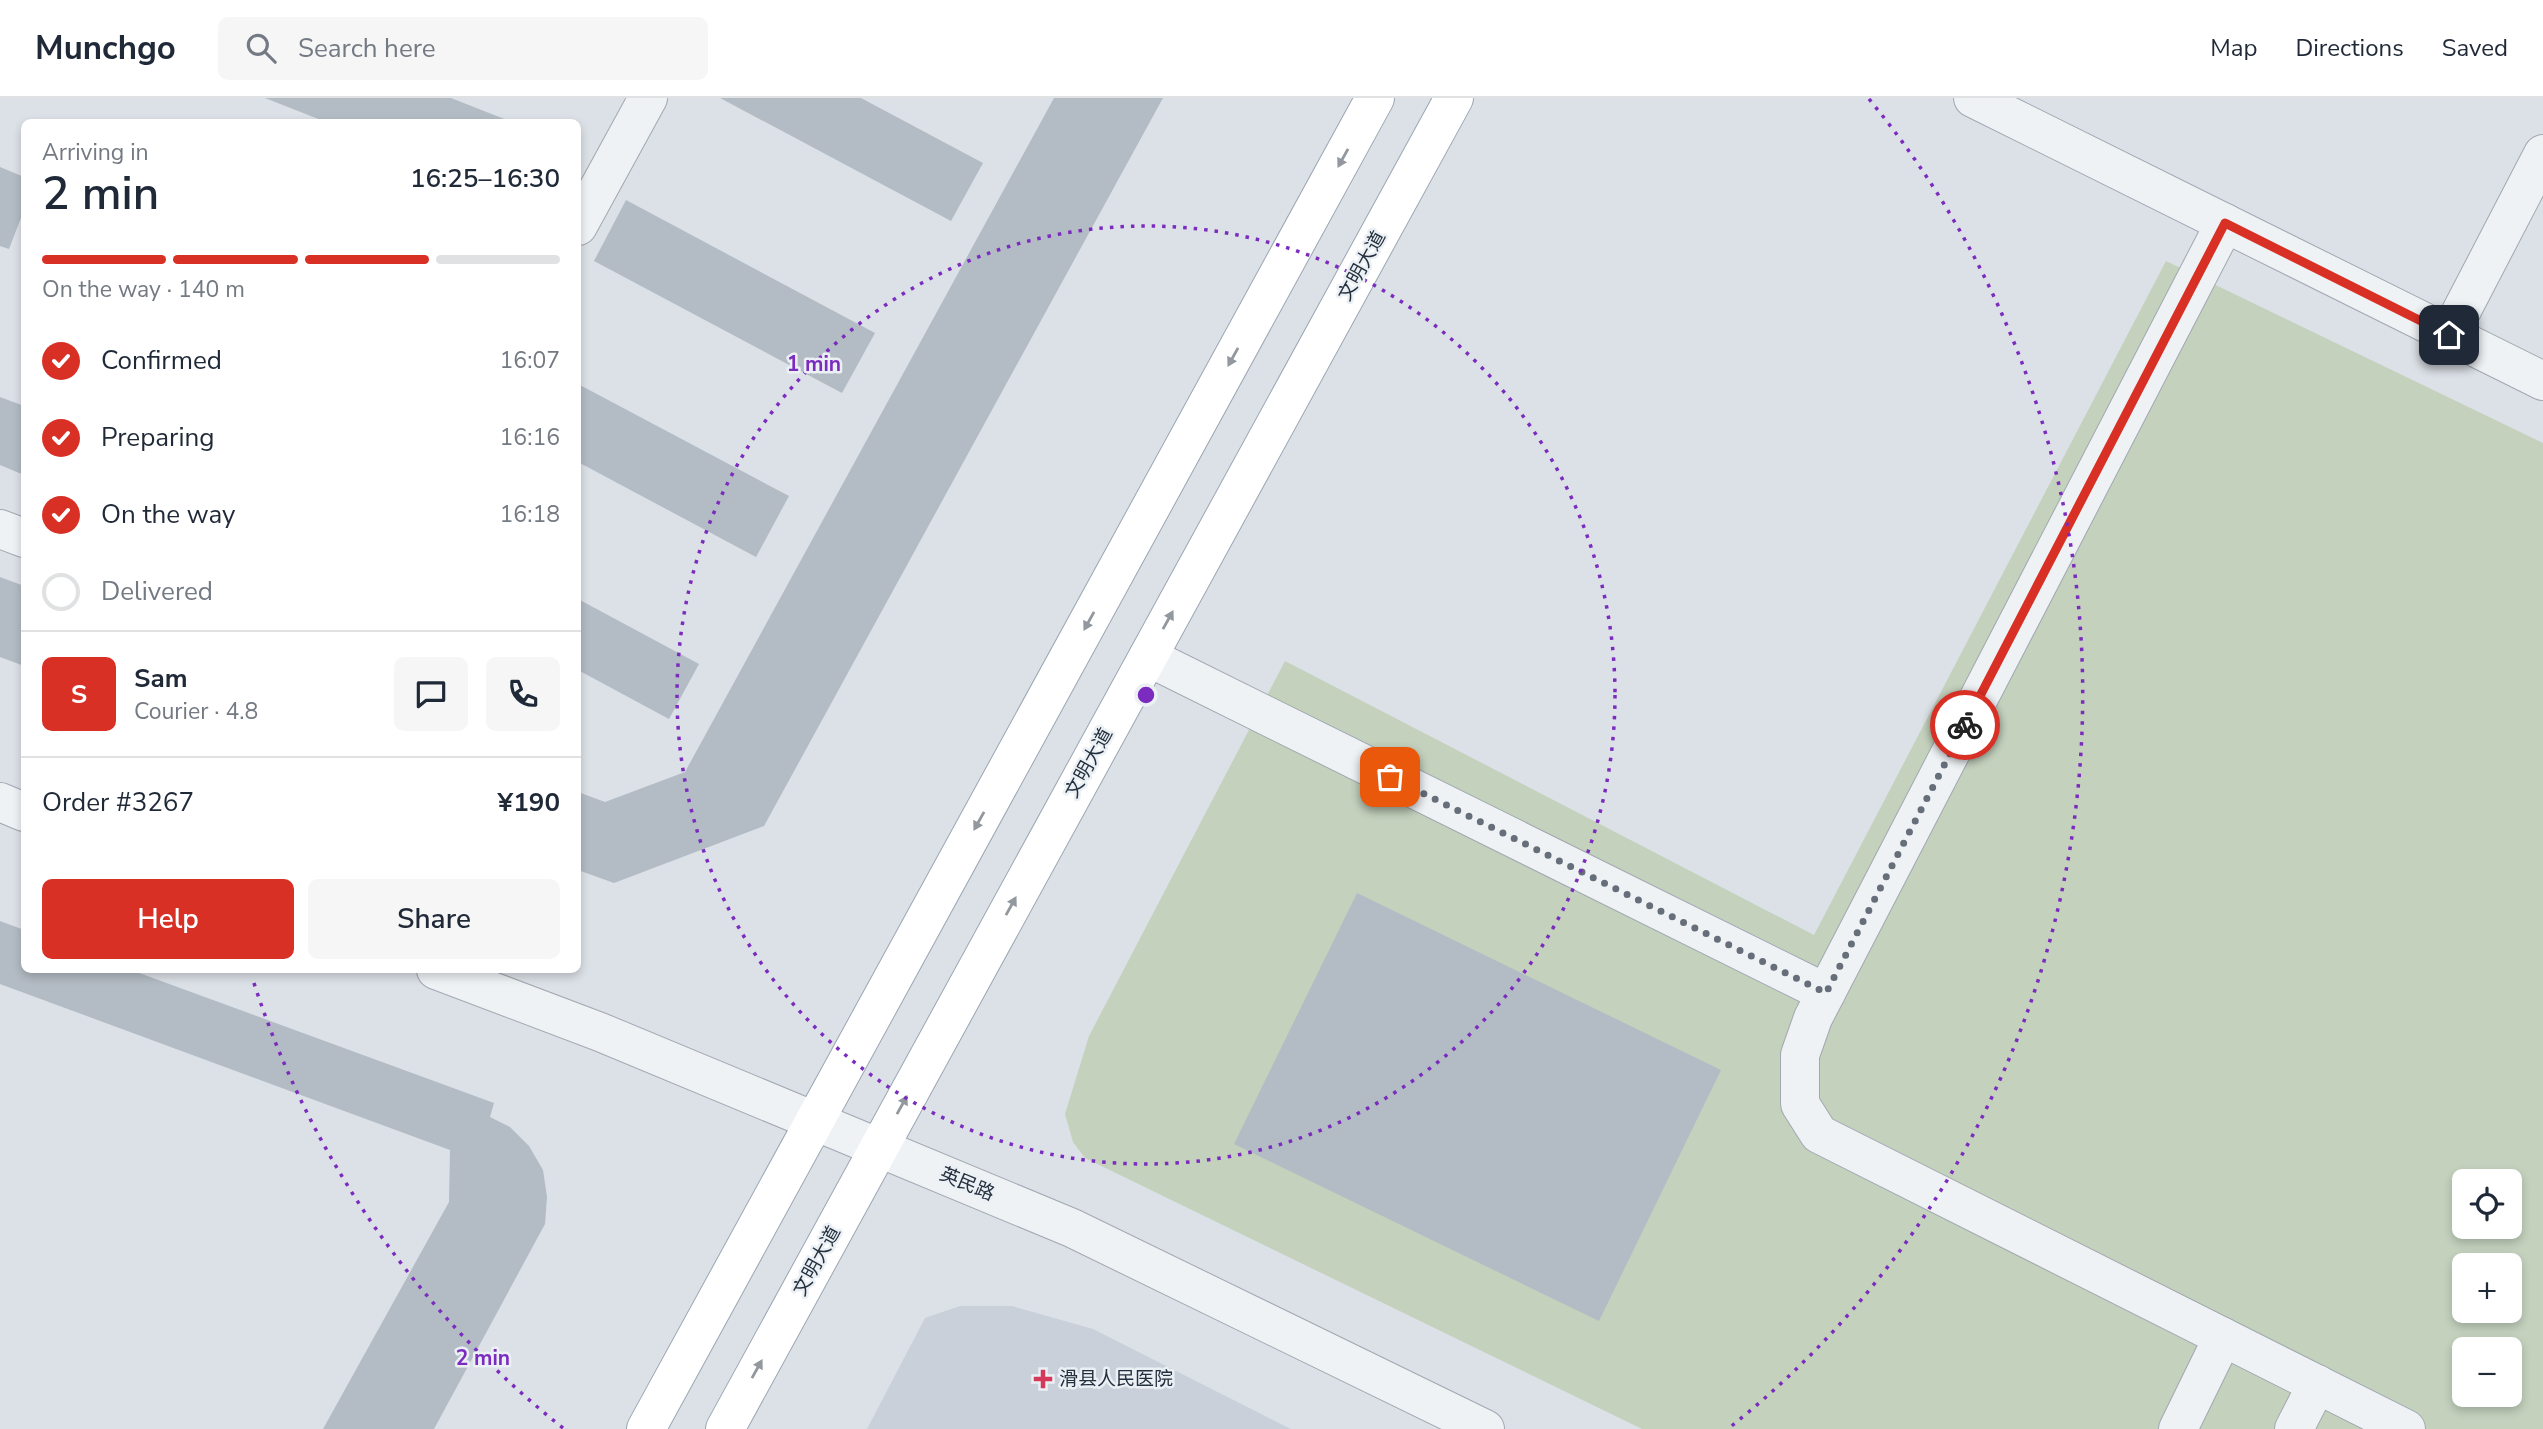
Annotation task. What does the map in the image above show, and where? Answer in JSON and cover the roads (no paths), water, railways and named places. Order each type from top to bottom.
[{"type":"main road","name":"文明大道","points":[[725,1429],[1454,98]]},
{"type":"main road","points":[[646,1429],[1372,99]]},
{"type":"street","points":[[581,221],[648,98]]},
{"type":"street","points":[[1973,98],[2543,381]]},
{"type":"street","points":[[2449,335],[2543,154]]},
{"type":"street","points":[[2225,223],[1826,993],[1800,1055],[1800,1104],[1819,1134],[2406,1429]]},
{"type":"street","points":[[0,529],[21,537]]},
{"type":"street","points":[[1148,657],[1826,993]]},
{"type":"street","points":[[0,802],[21,811]]},
{"type":"street","name":"英民路","points":[[444,973],[600,1032],[1072,1228],[1485,1429]]},
{"type":"street","points":[[2178,1429],[2223,1337]]},
{"type":"street","points":[[2294,1429],[2317,1384]]},
{"type":"place","name":"滑县人民医院","points":[[1043,1379]]}]
